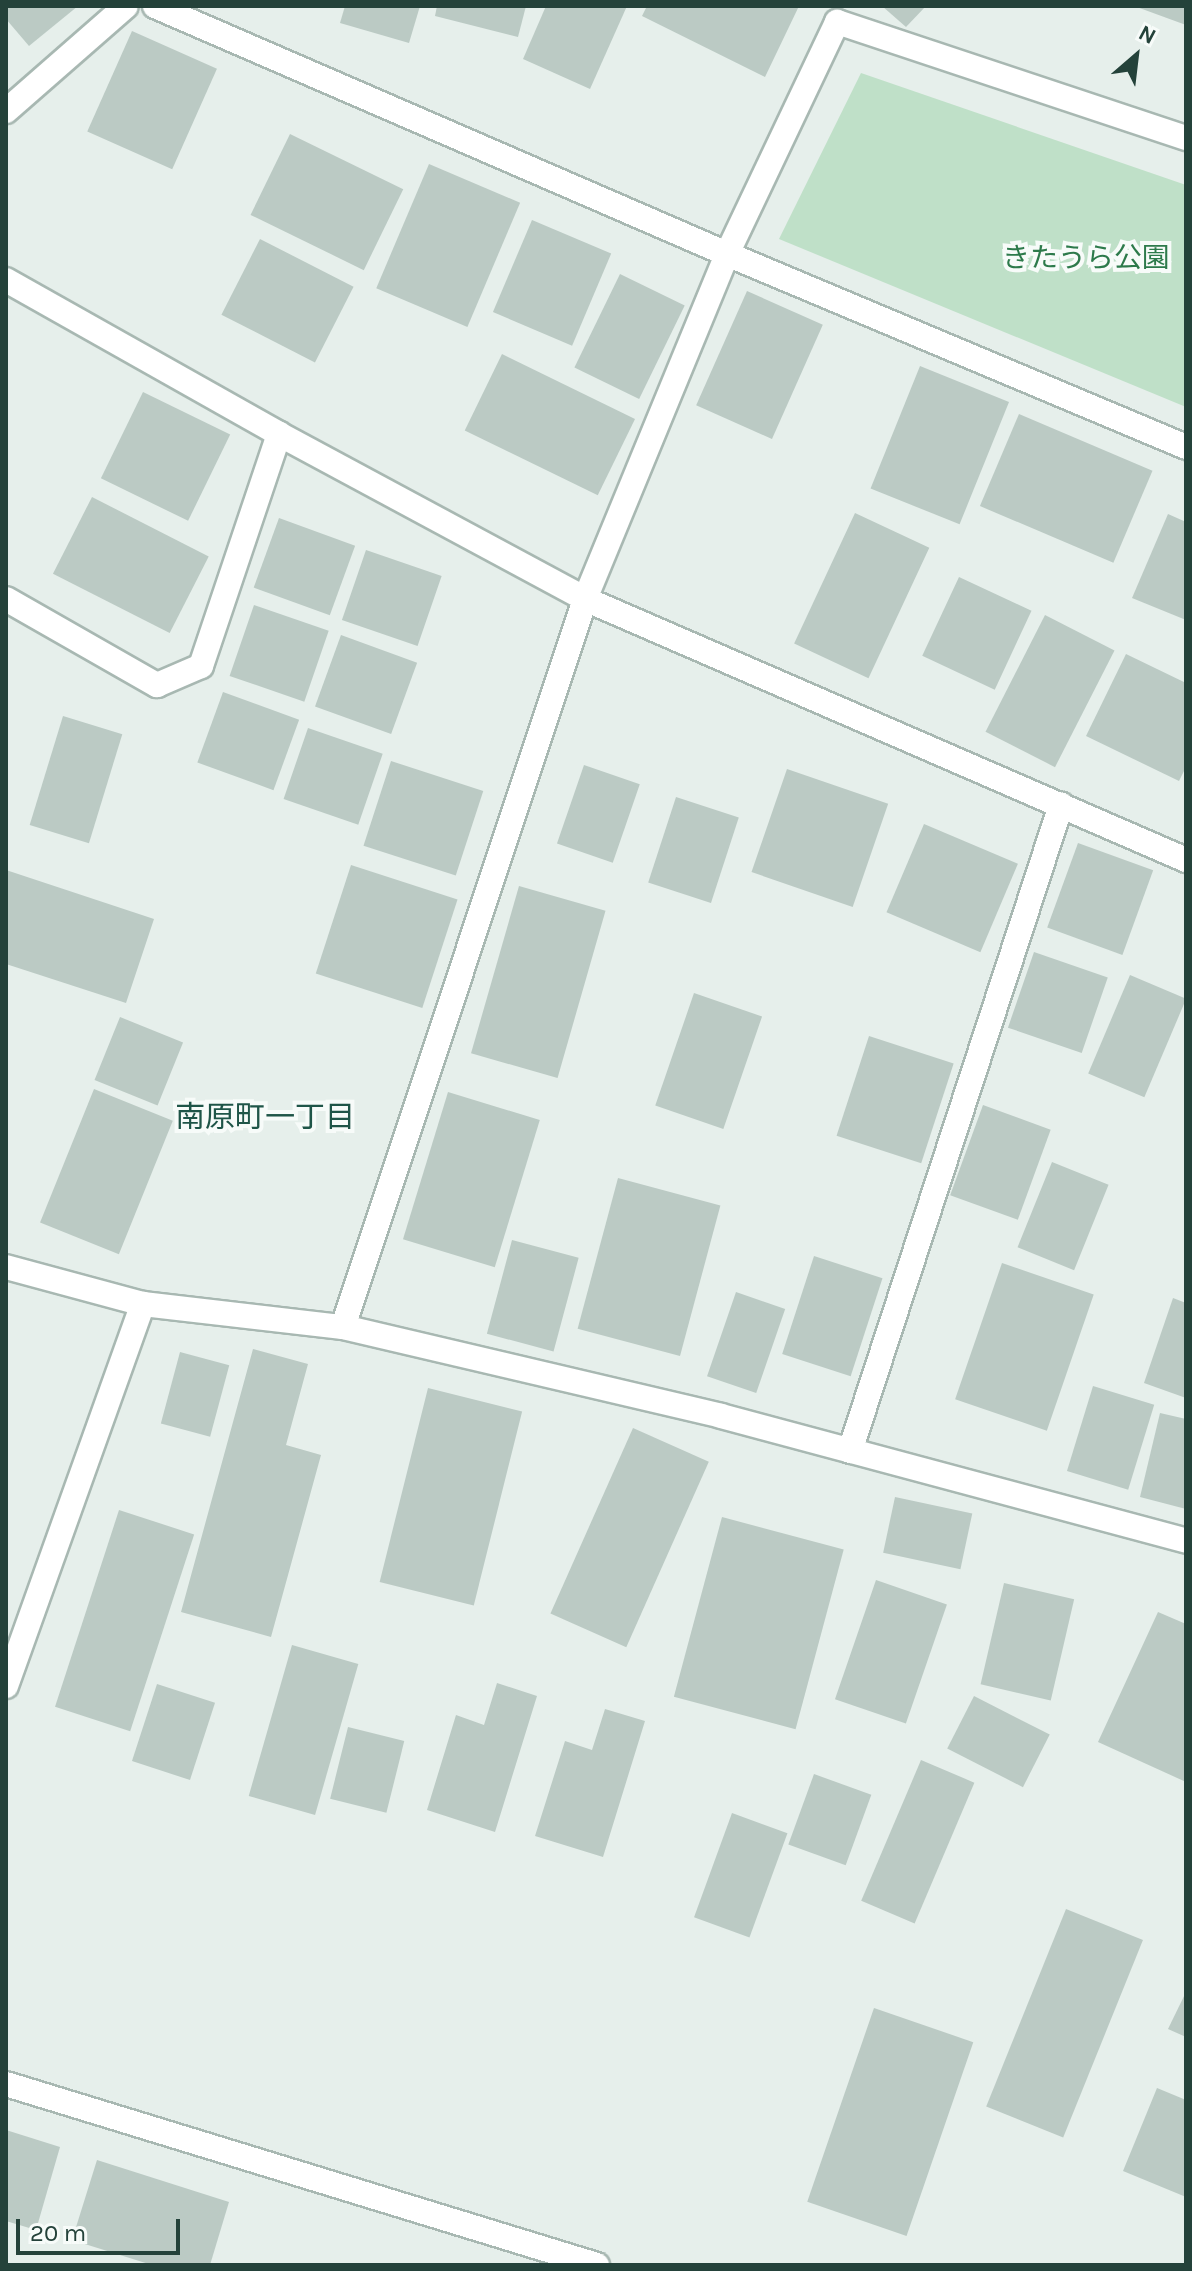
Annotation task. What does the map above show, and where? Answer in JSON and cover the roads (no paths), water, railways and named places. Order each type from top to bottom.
[{"type":"street","points":[[6,111],[126,6]]},
{"type":"street","points":[[155,6],[727,254],[1186,447]]},
{"type":"street","points":[[343,1327],[585,599],[727,254],[837,22],[1186,138]]},
{"type":"street","points":[[6,280],[279,434],[585,599],[1186,860]]},
{"type":"street","points":[[6,599],[157,685],[201,666],[279,434]]},
{"type":"street","points":[[850,1451],[1061,805]]},
{"type":"street","points":[[6,1267],[143,1304],[343,1327],[721,1416],[1186,1541]]},
{"type":"street","points":[[6,1686],[143,1304]]},
{"type":"street","points":[[6,2084],[597,2265]]},
{"type":"district","name":"南原町一丁目","points":[[265,1117]]},
{"type":"park label","name":"きたうら公園","points":[[1086,258]]}]
